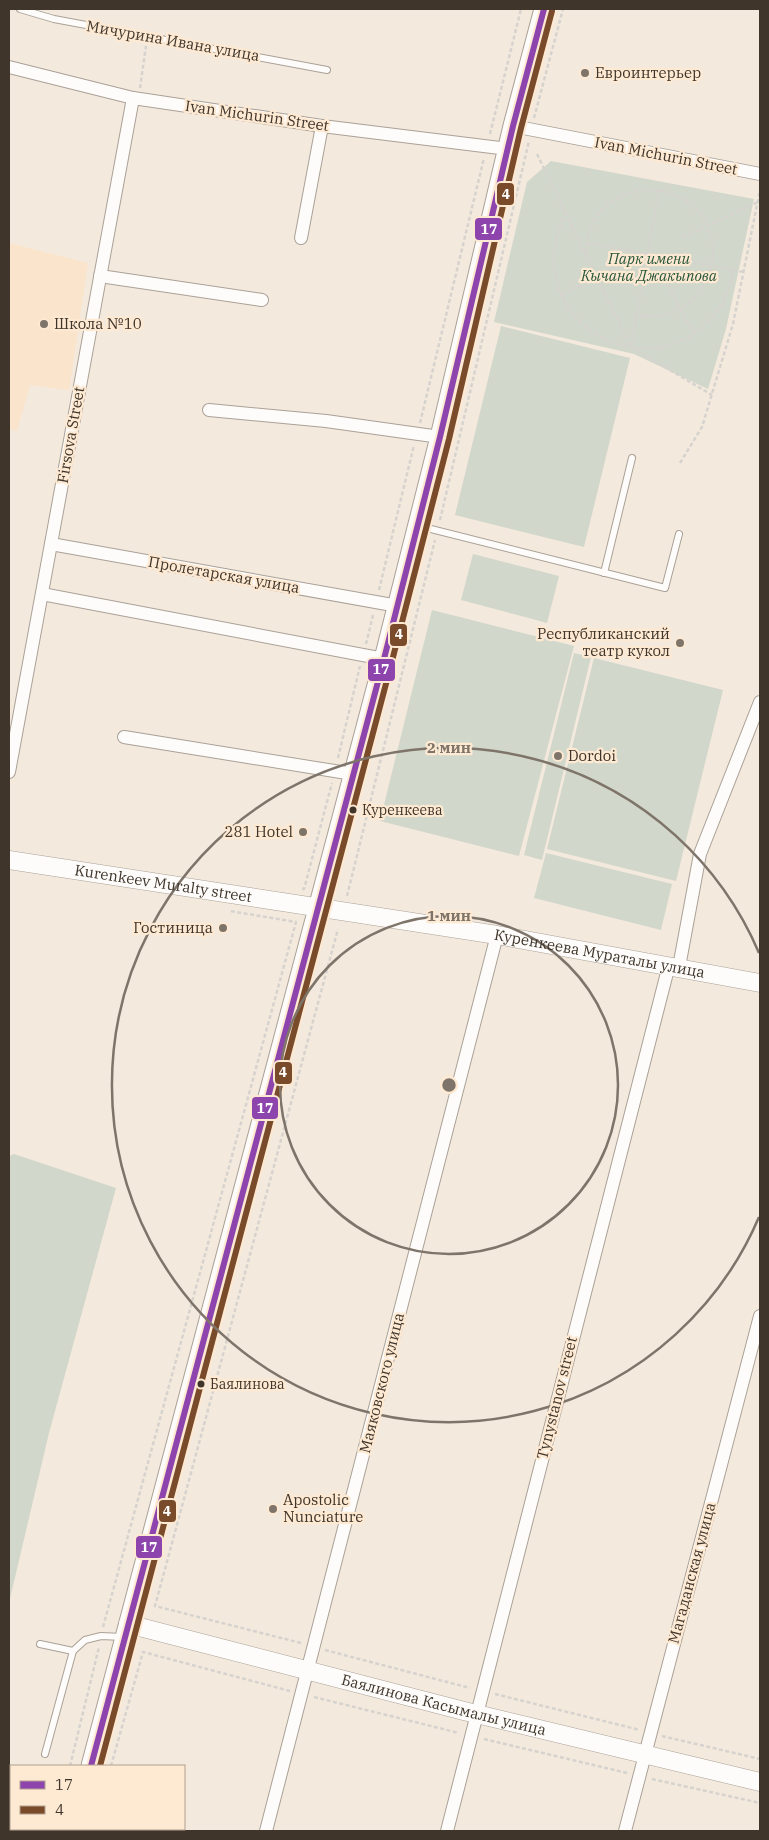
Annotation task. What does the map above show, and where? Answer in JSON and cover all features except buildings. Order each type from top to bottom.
[{"type":"main road","points":[[91,1765],[318,908],[344,772],[384,660],[398,606],[440,437],[512,126],[544,9]]},
{"type":"street","name":"Ivan Michurin Street","points":[[9,67],[135,98],[322,126],[508,149]]},
{"type":"street","name":"Firsova Street","points":[[9,772],[100,276],[135,98]]},
{"type":"street","points":[[301,238],[322,126]]},
{"type":"street","name":"Ivan Michurin Street","points":[[512,126],[760,174]]},
{"type":"street","points":[[100,276],[262,300]]},
{"type":"street","points":[[209,410],[326,421],[440,437]]},
{"type":"street","name":"Пролетарская улица","points":[[51,544],[398,606]]},
{"type":"street","points":[[42,594],[384,660]]},
{"type":"street","name":"Tynystanov street","points":[[447,1831],[482,1691],[674,966],[700,854],[760,702]]},
{"type":"street","points":[[124,737],[344,772]]},
{"type":"street","name":"Kurenkeev Muralty street","points":[[9,860],[318,908]]},
{"type":"street","name":"Куренкеева Мураталы улица","points":[[318,908],[497,935],[760,983]]},
{"type":"street","name":"Маяковского улица","points":[[266,1831],[497,935]]},
{"type":"street","name":"Магаданская улица","points":[[625,1831],[760,1316]]},
{"type":"street","name":"Баялинова Касымалы улица","points":[[126,1630],[308,1671],[760,1782]]},
{"type":"lane","name":"Мичурина Ивана улица","points":[[20,9],[54,19],[327,70]]},
{"type":"lane","points":[[604,573],[632,458]]},
{"type":"lane","points":[[418,526],[665,588],[679,534]]},
{"type":"lane","points":[[45,1754],[73,1650],[84,1640],[126,1630]]},
{"type":"lane","points":[[40,1644],[73,1650]]},
{"type":"path","points":[[304,889],[344,772],[363,655],[521,9]]},
{"type":"path","points":[[533,120],[563,9]]},
{"type":"path","points":[[135,98],[147,36]]},
{"type":"path","points":[[347,896],[438,531],[530,140]]},
{"type":"path","points":[[536,154],[631,347],[712,395]]},
{"type":"path","points":[[586,253],[586,243],[594,220],[611,202],[634,191],[659,190],[683,199],[693,207],[707,226],[712,240],[712,266],[703,288],[695,298],[681,309],[661,316],[637,316]]},
{"type":"path","points":[[631,347],[659,190]]},
{"type":"path","points":[[680,463],[702,427],[733,324],[760,190]]},
{"type":"path","points":[[684,237],[758,202]]},
{"type":"path","points":[[566,212],[559,228],[554,253],[556,278],[561,294],[570,310],[581,323],[594,334],[609,342],[643,349],[661,347],[678,342],[694,334],[708,322],[719,308],[728,293],[733,270]]},
{"type":"path","points":[[586,243],[744,272]]},
{"type":"path","points":[[561,294],[615,269]]},
{"type":"path","points":[[668,285],[694,334]]},
{"type":"path","points":[[70,1765],[101,1636],[296,922]]},
{"type":"path","points":[[338,929],[155,1606],[482,1691],[760,1760]]},
{"type":"path","points":[[111,1765],[143,1652],[471,1736],[760,1803]]},
{"type":"shaded area","name":"Школа №10","points":[[9,243],[88,263],[69,390],[30,385],[17,431],[9,429]]},
{"type":"green space","name":"Парк имени Кычана Джакыпова","points":[[551,161],[754,199],[726,329],[708,389],[634,354],[494,322],[527,182]]},
{"type":"green space","points":[[501,326],[630,358],[584,547],[455,515]]},
{"type":"green space","points":[[473,554],[559,576],[547,623],[461,600]]},
{"type":"green space","points":[[432,610],[574,646],[519,856],[380,821]]},
{"type":"green space","name":"Dordoi","points":[[574,653],[591,657],[542,860],[524,855]]},
{"type":"green space","points":[[594,658],[723,690],[676,881],[547,849]]},
{"type":"green space","points":[[546,853],[672,884],[661,930],[534,898]]},
{"type":"green space","points":[[14,1154],[116,1188],[49,1433],[9,1603],[9,1156]]},
{"type":"transit line","name":"17","points":[[91,1765],[384,659],[440,437],[513,126],[544,9]]},
{"type":"transit line","name":"4","points":[[100,1765],[392,661],[449,439],[521,128],[552,11]]},
{"type":"place","name":"Евроинтерьер","points":[[585,73]]},
{"type":"place","name":"Школа №10","points":[[44,324]]},
{"type":"place","name":"Республиканский театр кукол","points":[[680,643]]},
{"type":"place","name":"Dordoi","points":[[558,756]]},
{"type":"place","name":"Куренкеева","points":[[353,810]]},
{"type":"place","name":"281 Hotel","points":[[303,832]]},
{"type":"place","name":"Гостиница","points":[[223,928]]},
{"type":"place","name":"Баялинова","points":[[201,1384]]},
{"type":"place","name":"Apostolic Nunciature","points":[[273,1509]]}]
